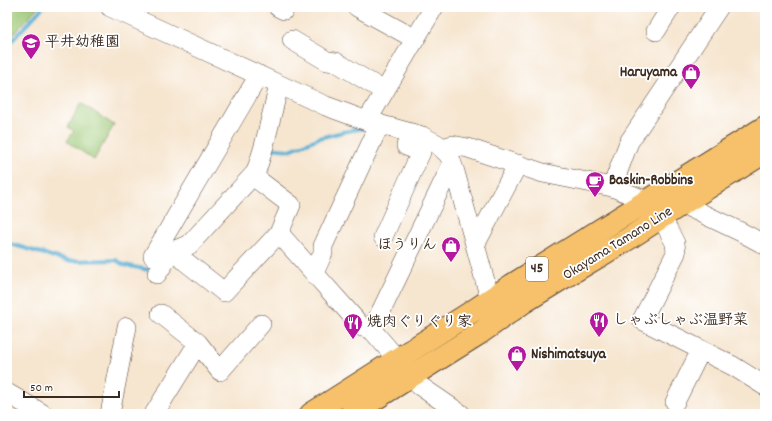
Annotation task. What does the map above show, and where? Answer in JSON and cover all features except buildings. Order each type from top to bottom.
[{"type":"main road","name":"Okayama Tamano Line","points":[[311,414],[512,285],[765,127]]},
{"type":"main road","name":"Okayama Tamano Line","points":[[351,414],[494,324],[524,302],[662,218],[765,152]]},
{"type":"street","points":[[357,7],[415,39]]},
{"type":"street","points":[[314,274],[323,253],[323,246],[374,126],[384,91],[434,7]]},
{"type":"street","points":[[656,31],[672,7]]},
{"type":"street","points":[[117,8],[326,106],[374,126],[409,137],[422,136],[442,148],[449,155],[452,164],[490,299],[494,324]]},
{"type":"street","points":[[612,187],[629,142],[713,9]]},
{"type":"street","points":[[292,40],[327,61],[336,62],[384,91]]},
{"type":"street","points":[[259,75],[155,265],[172,251],[189,245],[256,172],[264,148],[279,85]]},
{"type":"street","points":[[383,237],[421,152],[406,146],[409,137]]},
{"type":"street","points":[[442,148],[452,146],[468,148],[516,169],[612,187],[647,201]]},
{"type":"street","points":[[372,330],[452,164]]},
{"type":"street","points":[[475,246],[516,169]]},
{"type":"street","points":[[172,251],[224,292],[279,233],[291,205],[253,176]]},
{"type":"street","points":[[682,204],[765,245]]},
{"type":"street","points":[[662,218],[675,243],[676,253],[642,320],[733,366],[765,386]]},
{"type":"street","points":[[279,233],[362,327],[372,330],[420,386],[461,414]]},
{"type":"street","points":[[161,314],[198,343],[220,371],[261,324]]},
{"type":"street","points":[[110,414],[127,327]]},
{"type":"street","points":[[154,414],[198,343]]},
{"type":"street","points":[[675,402],[701,350]]},
{"type":"street","points":[[7,393],[43,414]]},
{"type":"green space","points":[[7,7],[38,7],[7,41]]},
{"type":"green space","points":[[81,103],[114,125],[94,160],[67,141],[74,131],[68,127]]},
{"type":"waterway","points":[[7,46],[43,7]]},
{"type":"waterway","points":[[268,148],[290,150],[319,138],[343,132],[365,129]]},
{"type":"waterway","points":[[7,244],[68,261],[116,260],[124,265],[149,270],[153,267]]},
{"type":"place","name":"平井幼稚園","points":[[31,60]]},
{"type":"place","name":"Haruyama","points":[[691,90]]},
{"type":"place","name":"Baskin-Robbins","points":[[595,198]]},
{"type":"place","name":"ほうりん","points":[[451,263]]},
{"type":"place","name":"しゃぶしゃぶ温野菜","points":[[599,338]]},
{"type":"place","name":"焼肉ぐりぐり家","points":[[353,340]]},
{"type":"place","name":"Nishimatsuya","points":[[517,372]]}]
